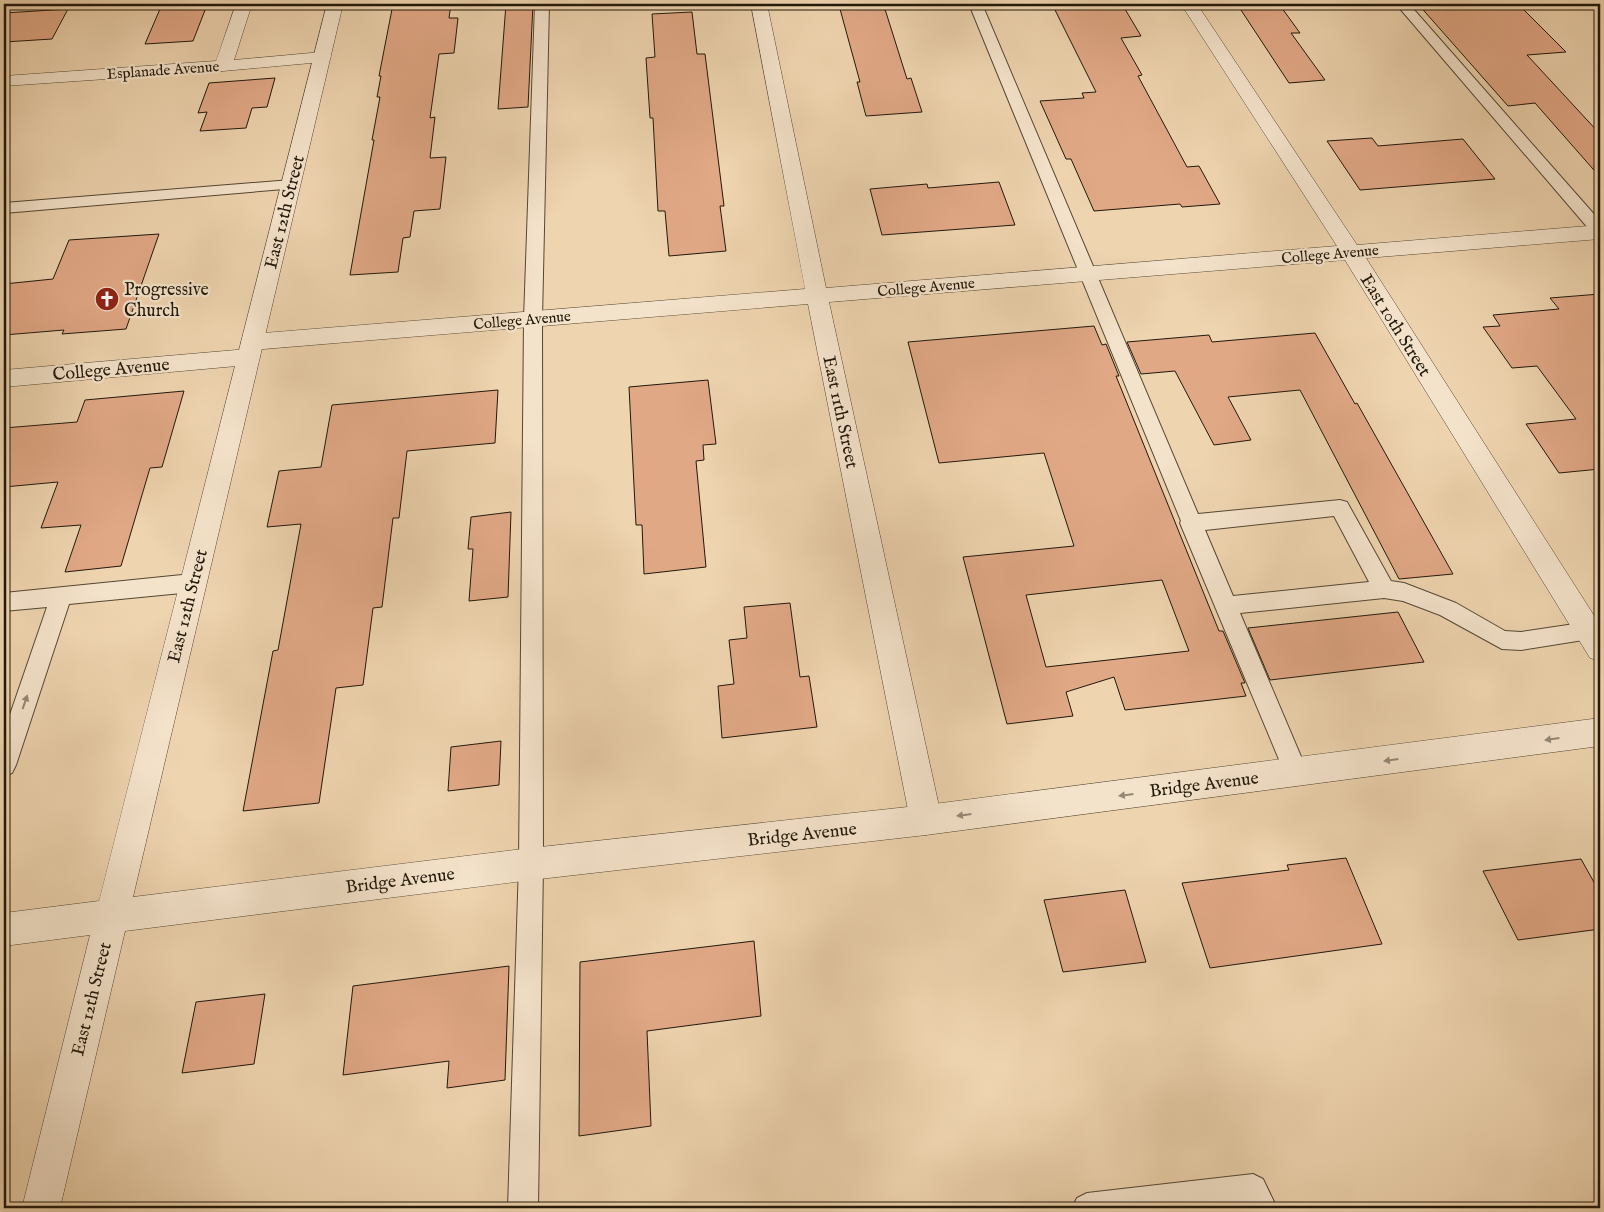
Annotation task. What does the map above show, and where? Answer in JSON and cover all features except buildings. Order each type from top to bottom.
[{"type":"street","points":[[223,66],[244,4]]},
{"type":"street","name":"East 12th Street","points":[[41,1208],[192,582],[335,4]]},
{"type":"street","name":"East 11th Street","points":[[759,4],[817,296],[926,820]]},
{"type":"street","name":"East 10th Street","points":[[1189,4],[1351,252],[1594,640]]},
{"type":"street","name":"Esplanade Avenue","points":[[4,81],[223,66],[322,57]]},
{"type":"street","name":"College Avenue","points":[[4,378],[250,349],[533,319],[1600,231]]},
{"type":"street","name":"Bridge Avenue","points":[[4,928],[531,864],[926,820],[1600,732]]},
{"type":"lane","points":[[523,1208],[531,864],[533,319],[542,4]]},
{"type":"lane","points":[[975,4],[1190,523],[1296,772]]},
{"type":"lane","points":[[1402,4],[1600,231]]},
{"type":"lane","points":[[4,208],[290,185]]},
{"type":"lane","points":[[1190,523],[1340,508],[1384,589]]},
{"type":"lane","points":[[4,602],[192,582]]},
{"type":"lane","points":[[1226,606],[1384,589],[1404,592],[1448,609],[1502,640],[1594,640]]},
{"type":"lane","points":[[4,765],[61,596]]},
{"type":"lane","points":[[1087,1208],[1253,1189],[1262,1208]]},
{"type":"place","name":"Progressive Church","points":[[107,299]]}]
